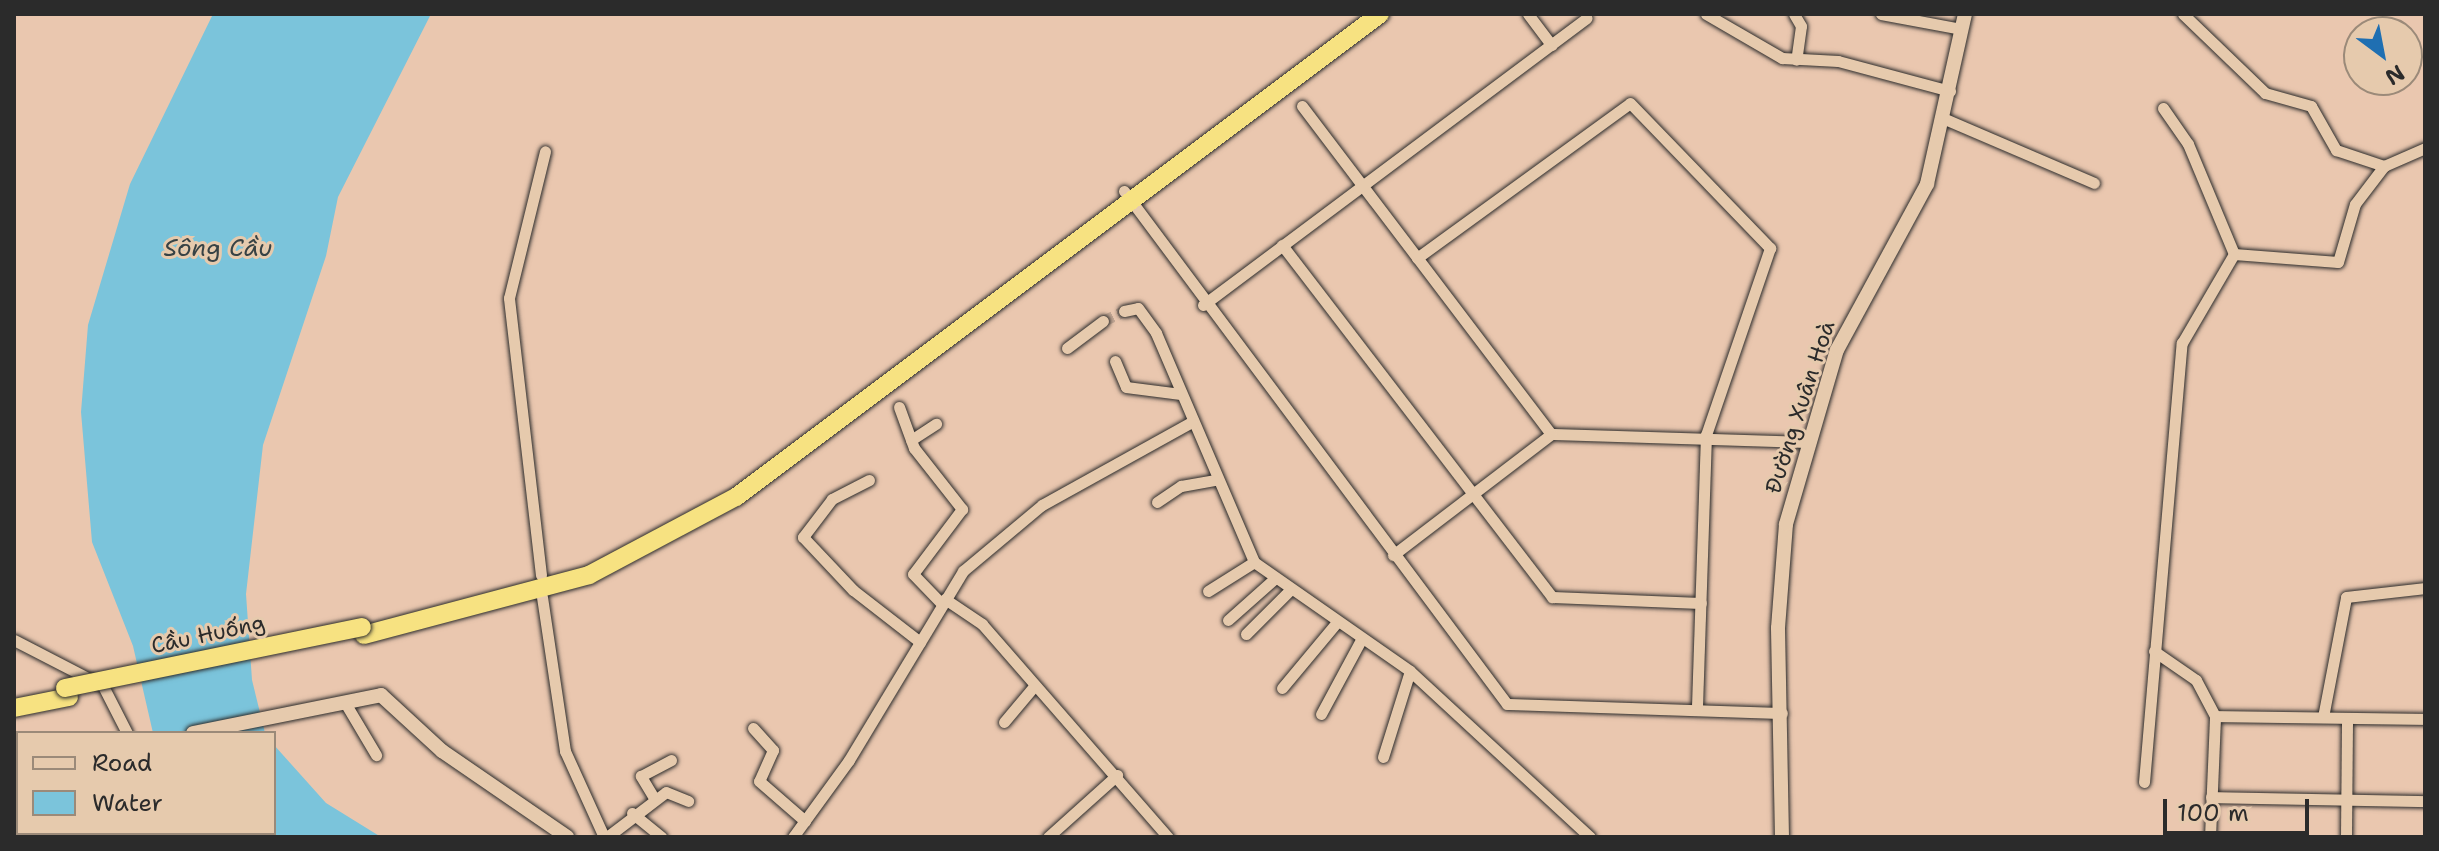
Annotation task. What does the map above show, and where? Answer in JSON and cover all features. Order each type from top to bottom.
[{"type":"highway","points":[[1127,196],[1363,14]]},
{"type":"highway","points":[[1127,196],[1380,14]]},
{"type":"highway","name":"Cầu Huống","points":[[67,692],[363,631],[559,574],[729,489],[1127,196]]},
{"type":"highway","points":[[14,698],[67,692]]},
{"type":"highway","points":[[14,708],[67,692]]},
{"type":"street","points":[[1528,14],[1551,45]]},
{"type":"street","points":[[1706,14],[1746,42],[1796,60],[1838,61],[1950,91]]},
{"type":"street","points":[[1794,14],[1801,26],[1796,60]]},
{"type":"street","points":[[1881,14],[1961,29]]},
{"type":"street","name":"Đường Xuân Hoà","points":[[1782,837],[1778,628],[1786,524],[1837,350],[1927,184],[1945,119],[1965,14]]},
{"type":"street","points":[[2186,15],[2265,93],[2311,106],[2336,150],[2384,166]]},
{"type":"street","points":[[1203,305],[1587,18]]},
{"type":"street","points":[[1417,258],[1630,103],[1770,248],[1706,435],[1697,710]]},
{"type":"street","points":[[1302,106],[1551,434]]},
{"type":"street","points":[[2163,108],[2188,144],[2234,254]]},
{"type":"street","points":[[1945,119],[2094,183]]},
{"type":"street","points":[[2234,254],[2338,262],[2355,204],[2384,166],[2425,148]]},
{"type":"street","points":[[541,575],[509,298],[545,151]]},
{"type":"street","points":[[1127,196],[1203,305],[1507,704],[1782,713]]},
{"type":"street","points":[[1282,245],[1552,597],[1701,603]]},
{"type":"street","points":[[2144,782],[2182,343],[2234,254]]},
{"type":"street","points":[[1124,311],[1138,308],[1154,329],[1215,480],[1254,562],[1273,580],[1410,671],[1590,837]]},
{"type":"street","points":[[1067,348],[1103,321]]},
{"type":"street","points":[[1115,361],[1126,387],[1181,394]]},
{"type":"street","points":[[899,407],[911,440],[962,509],[913,574],[944,602],[982,624],[1168,837]]},
{"type":"street","points":[[793,837],[963,571],[1036,509],[1192,422]]},
{"type":"street","points":[[911,440],[936,424]]},
{"type":"street","points":[[1393,555],[1551,434],[1706,435],[1810,442]]},
{"type":"street","points":[[869,480],[832,499],[803,537],[853,590],[920,642]]},
{"type":"street","points":[[1157,502],[1181,486],[1215,480]]},
{"type":"street","points":[[1208,591],[1254,562]]},
{"type":"street","points":[[1228,620],[1273,580]]},
{"type":"street","points":[[2323,717],[2346,597],[2425,588]]},
{"type":"street","points":[[1246,634],[1289,591]]},
{"type":"street","points":[[542,597],[565,751],[605,837],[632,813],[672,790],[688,801]]},
{"type":"street","points":[[1282,688],[1337,622]]},
{"type":"street","points":[[1321,714],[1362,638]]},
{"type":"street","points":[[14,640],[103,686],[126,731]]},
{"type":"street","points":[[2154,651],[2196,680],[2215,716],[2210,837]]},
{"type":"street","points":[[1383,757],[1410,671]]},
{"type":"street","points":[[1004,722],[1035,685]]},
{"type":"street","points":[[202,731],[344,701],[388,698],[442,751],[567,837]]},
{"type":"street","points":[[344,701],[376,755]]},
{"type":"street","points":[[2215,716],[2425,719]]},
{"type":"street","points":[[2346,837],[2347,718]]},
{"type":"street","points":[[753,728],[773,750],[759,781],[805,821]]},
{"type":"street","points":[[654,798],[641,776],[671,760]]},
{"type":"street","points":[[1048,837],[1117,775]]},
{"type":"street","points":[[2211,797],[2425,801]]},
{"type":"street","points":[[632,813],[662,837]]},
{"type":"water","name":"Sông Cầu","points":[[213,14],[431,14],[338,197],[326,256],[263,445],[246,594],[252,680],[265,731],[153,731],[133,646],[92,542],[81,412],[88,325],[130,184]]},
{"type":"water","points":[[276,747],[326,803],[381,837],[185,837],[276,835]]},
{"type":"tunnel","points":[[1103,321],[1124,311]]}]
